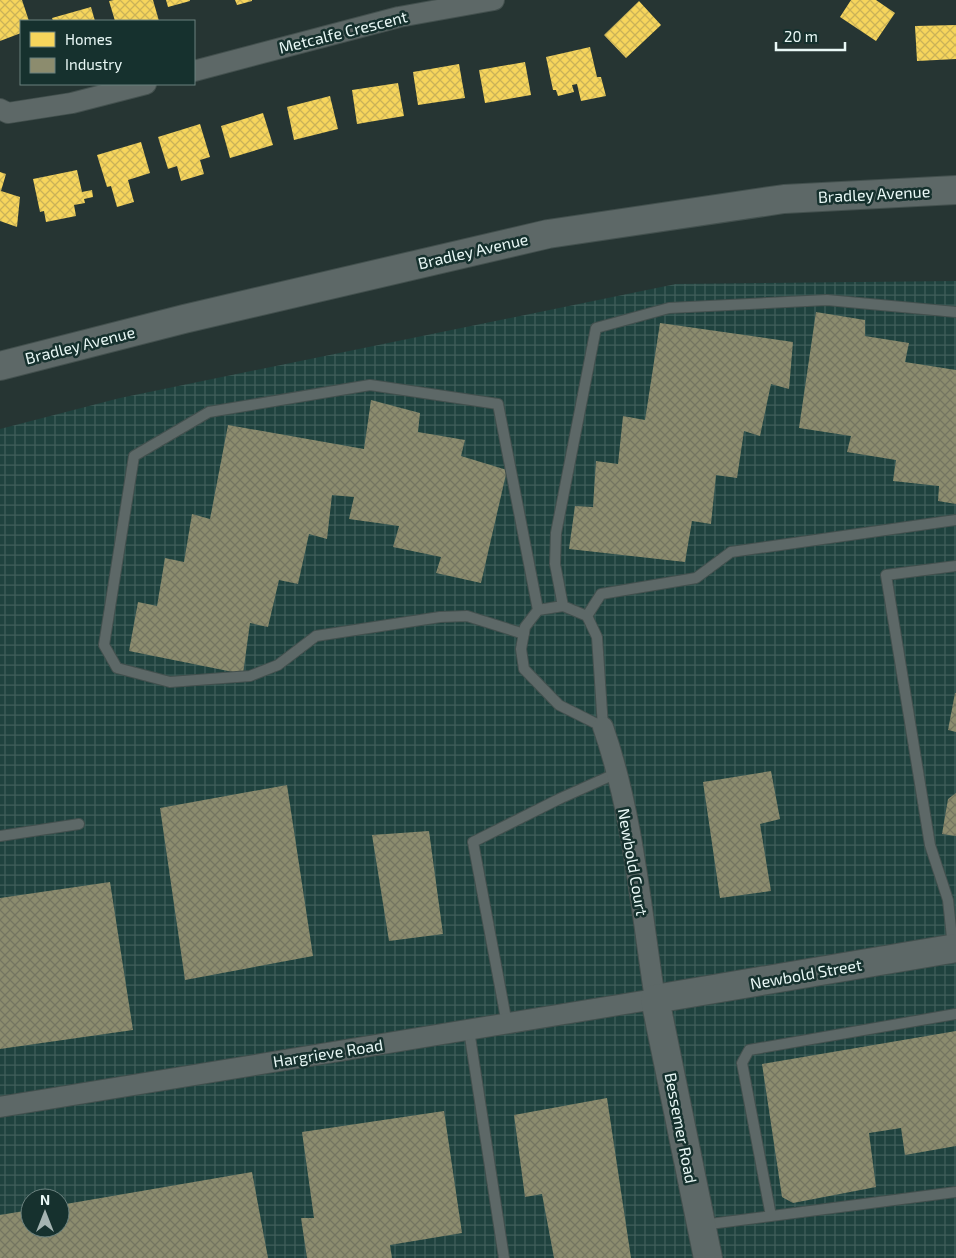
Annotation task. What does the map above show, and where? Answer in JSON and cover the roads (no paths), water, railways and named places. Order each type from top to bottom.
[{"type":"main road","name":"Bradley Avenue","points":[[0,366],[184,319],[548,234],[784,199],[956,190]]},
{"type":"main road","name":"Newbold Street","points":[[655,999],[954,948]]},
{"type":"main road","name":"Bessemer Road","points":[[655,999],[708,1258]]},
{"type":"street","name":"Metcalfe Crescent","points":[[195,71],[399,17],[494,0]]},
{"type":"street","points":[[0,109],[8,114],[72,104],[142,85]]},
{"type":"street","name":"Newbold Court","points":[[603,726],[617,773],[627,822],[655,999]]},
{"type":"street","name":"Hargrieve Road","points":[[0,1107],[655,999]]},
{"type":"lane","points":[[563,606],[555,564],[556,533],[596,328],[669,308],[827,300],[956,312]]},
{"type":"lane","points":[[524,634],[467,616],[440,617],[316,636],[278,665],[250,676],[170,682],[117,668],[104,645],[134,456],[209,412],[370,385],[498,404],[538,610]]},
{"type":"lane","points":[[587,616],[601,594],[696,578],[731,552],[956,520]]},
{"type":"lane","points":[[954,948],[948,900],[930,845],[886,575],[956,566]]},
{"type":"lane","points":[[563,606],[587,616],[598,637],[603,726],[558,706],[524,669],[521,649],[525,627],[538,610],[563,606]]},
{"type":"lane","points":[[507,1024],[473,842],[559,799],[617,773]]},
{"type":"lane","points":[[0,836],[79,824]]},
{"type":"lane","points":[[771,1216],[742,1063],[749,1050],[956,1014]]},
{"type":"lane","points":[[470,1030],[504,1258]]},
{"type":"lane","points":[[701,1225],[956,1192]]}]
